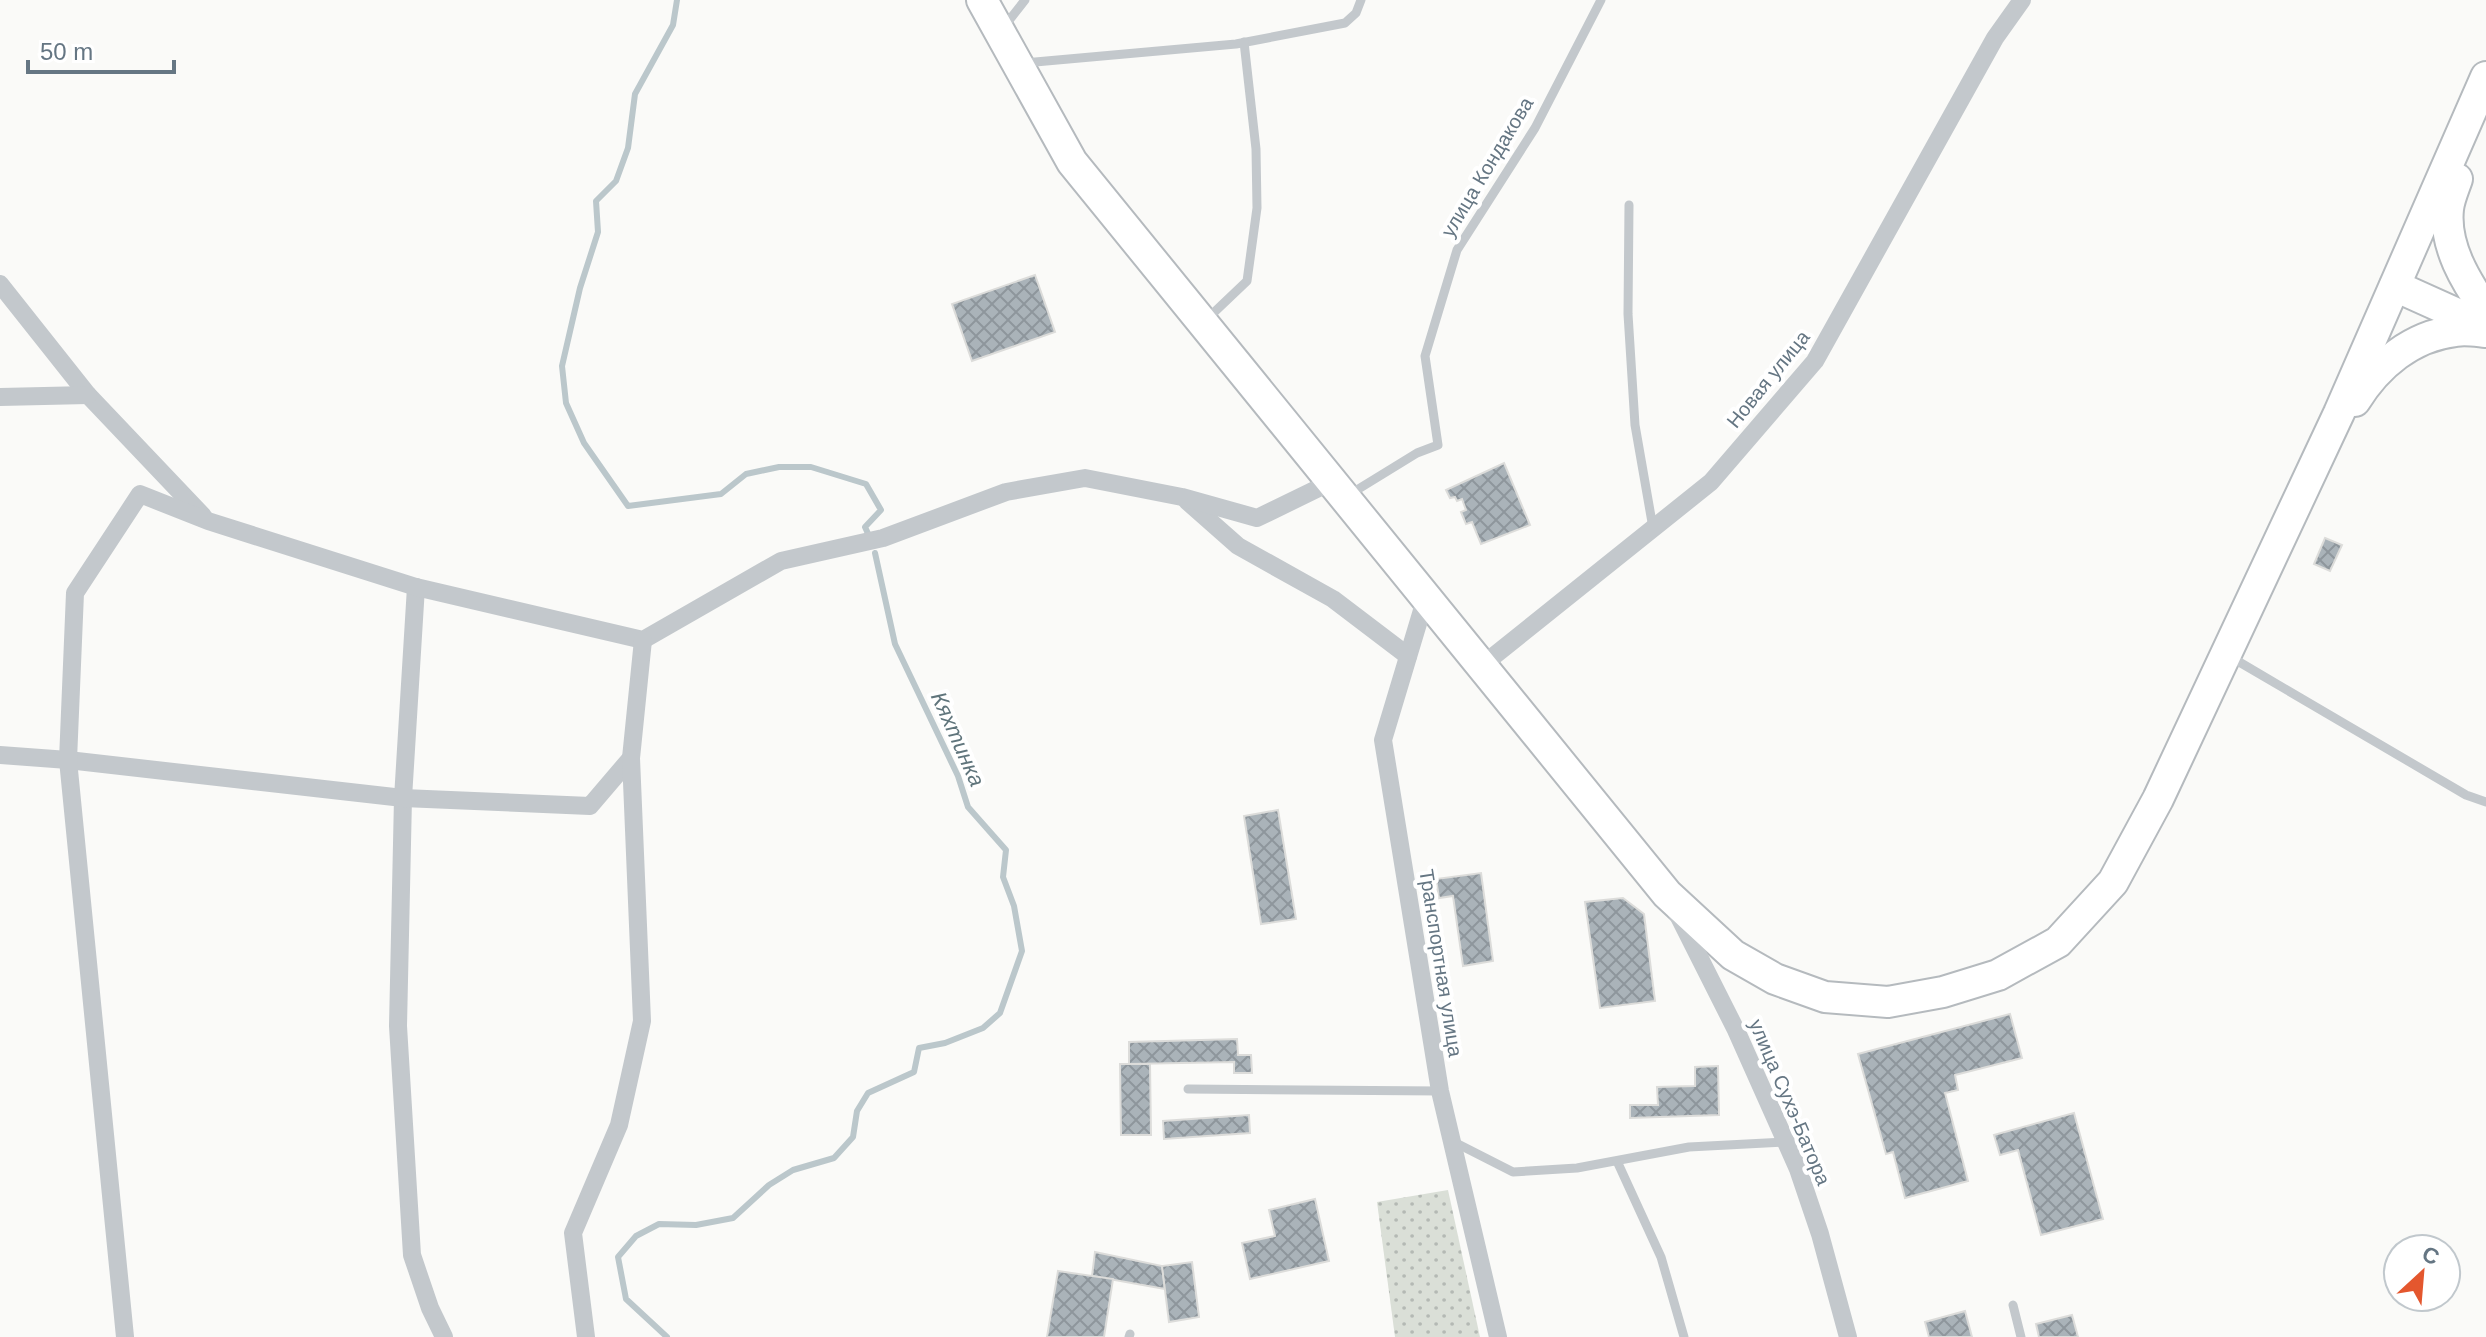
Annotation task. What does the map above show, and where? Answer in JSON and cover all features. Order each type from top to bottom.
[{"type":"main road","points":[[982,0],[1072,162],[1667,894],[1733,955],[1775,979],[1825,997],[1888,1002],[1943,992],[1998,975],[2058,942],[2113,882],[2158,799],[2314,467],[2486,77]]},
{"type":"main road","points":[[2486,89],[2448,209],[2451,241],[2466,282],[2486,312]]},
{"type":"main road","points":[[2397,280],[2486,312]]},
{"type":"main road","points":[[2397,280],[2486,329]]},
{"type":"main road","points":[[2314,467],[2364,386],[2400,351],[2428,337],[2456,330],[2486,329]]},
{"type":"street","name":"Новая улица","points":[[1480,667],[1711,482],[1815,361],[1995,38],[2022,0]]},
{"type":"street","points":[[0,284],[88,395],[208,521]]},
{"type":"street","points":[[0,397],[88,395]]},
{"type":"street","points":[[125,1337],[68,760],[75,593],[140,494],[208,521],[416,587],[643,640],[781,561],[883,538],[1006,492],[1085,478],[1182,497],[1257,518],[1338,490]]},
{"type":"street","points":[[1182,497],[1238,546],[1333,599],[1408,656]]},
{"type":"street","points":[[416,587],[403,798],[398,1026],[412,1255],[430,1308],[444,1337]]},
{"type":"street","name":"Транспортная улица","points":[[1426,597],[1383,740],[1440,1091],[1498,1337]]},
{"type":"street","points":[[586,1337],[573,1233],[619,1125],[642,1021],[631,758],[643,640]]},
{"type":"street","points":[[0,755],[403,798],[590,806],[631,758]]},
{"type":"street","name":"улица Сухэ-Батора","points":[[1667,894],[1736,1030],[1787,1142],[1820,1234],[1848,1337]]},
{"type":"lane","points":[[999,34],[1025,0]]},
{"type":"lane","points":[[1016,64],[1244,42],[1345,23],[1356,13],[1361,0]]},
{"type":"lane","name":"улица Кондакова","points":[[1338,490],[1438,445],[1425,356],[1457,250],[1535,128],[1601,0]]},
{"type":"lane","points":[[1203,324],[1247,281],[1257,208],[1256,149],[1244,42]]},
{"type":"lane","points":[[1629,205],[1628,314],[1635,425],[1654,528]]},
{"type":"lane","points":[[2226,655],[2466,795],[2486,802]]},
{"type":"lane","points":[[1188,1089],[1440,1091]]},
{"type":"lane","points":[[1452,1141],[1513,1172],[1577,1168],[1689,1147],[1787,1142]]},
{"type":"lane","points":[[1617,1161],[1661,1257],[1684,1337]]},
{"type":"lane","points":[[2013,1305],[2021,1337]]},
{"type":"shaded area","points":[[1448,1190],[1480,1337],[1395,1337],[1377,1202]]},
{"type":"building","points":[[1035,275],[1055,332],[972,361],[952,304]]},
{"type":"building","points":[[1504,463],[1530,525],[1481,544],[1472,522],[1466,524],[1461,512],[1466,510],[1462,499],[1457,501],[1455,497],[1450,498],[1446,490]]},
{"type":"building","points":[[2325,538],[2342,545],[2330,571],[2314,564]]},
{"type":"building","points":[[1278,810],[1296,919],[1261,924],[1244,816]]},
{"type":"building","points":[[1481,873],[1493,961],[1463,966],[1453,896],[1439,898],[1436,879]]},
{"type":"building","points":[[1623,898],[1644,914],[1655,1001],[1600,1008],[1585,902]]},
{"type":"building","points":[[2010,1014],[2022,1058],[1955,1075],[1958,1090],[1945,1093],[1968,1181],[1905,1198],[1893,1152],[1886,1154],[1858,1054]]},
{"type":"building","points":[[1237,1039],[1238,1055],[1251,1055],[1252,1073],[1234,1073],[1234,1062],[1129,1064],[1129,1042]]},
{"type":"building","points":[[1120,1064],[1150,1064],[1151,1135],[1121,1135]]},
{"type":"building","points":[[1718,1066],[1719,1115],[1630,1118],[1630,1105],[1658,1105],[1657,1087],[1695,1086],[1695,1067]]},
{"type":"building","points":[[2074,1113],[2103,1219],[2041,1235],[2018,1150],[2000,1155],[1994,1135]]},
{"type":"building","points":[[1249,1115],[1250,1133],[1164,1139],[1163,1121]]},
{"type":"building","points":[[1315,1199],[1329,1261],[1250,1279],[1242,1243],[1275,1236],[1269,1210]]},
{"type":"building","points":[[1095,1252],[1162,1266],[1165,1289],[1092,1276]]},
{"type":"building","points":[[1192,1262],[1199,1317],[1169,1322],[1162,1266]]},
{"type":"building","points":[[1058,1271],[1113,1279],[1104,1337],[1047,1337]]},
{"type":"building","points":[[1965,1311],[1972,1337],[1929,1337],[1925,1322]]},
{"type":"building","points":[[2072,1315],[2078,1337],[2039,1337],[2036,1324]]},
{"type":"waterway","name":"Кяхтинка","points":[[677,0],[673,25],[635,94],[628,148],[616,181],[596,201],[598,232],[580,288],[562,366],[566,403],[584,443],[628,506],[721,494],[746,474],[779,467],[811,467],[866,484],[881,510],[865,527],[870,538]]},
{"type":"waterway","name":"Кяхтинка","points":[[667,1337],[626,1299],[618,1257],[636,1236],[659,1224],[696,1225],[733,1218],[769,1185],[793,1170],[834,1158],[853,1137],[857,1111],[868,1093],[914,1072],[919,1048],[945,1043],[983,1028],[1000,1013],[1022,951],[1014,906],[1003,877],[1006,850],[968,807],[958,776],[895,644],[875,553]]}]
